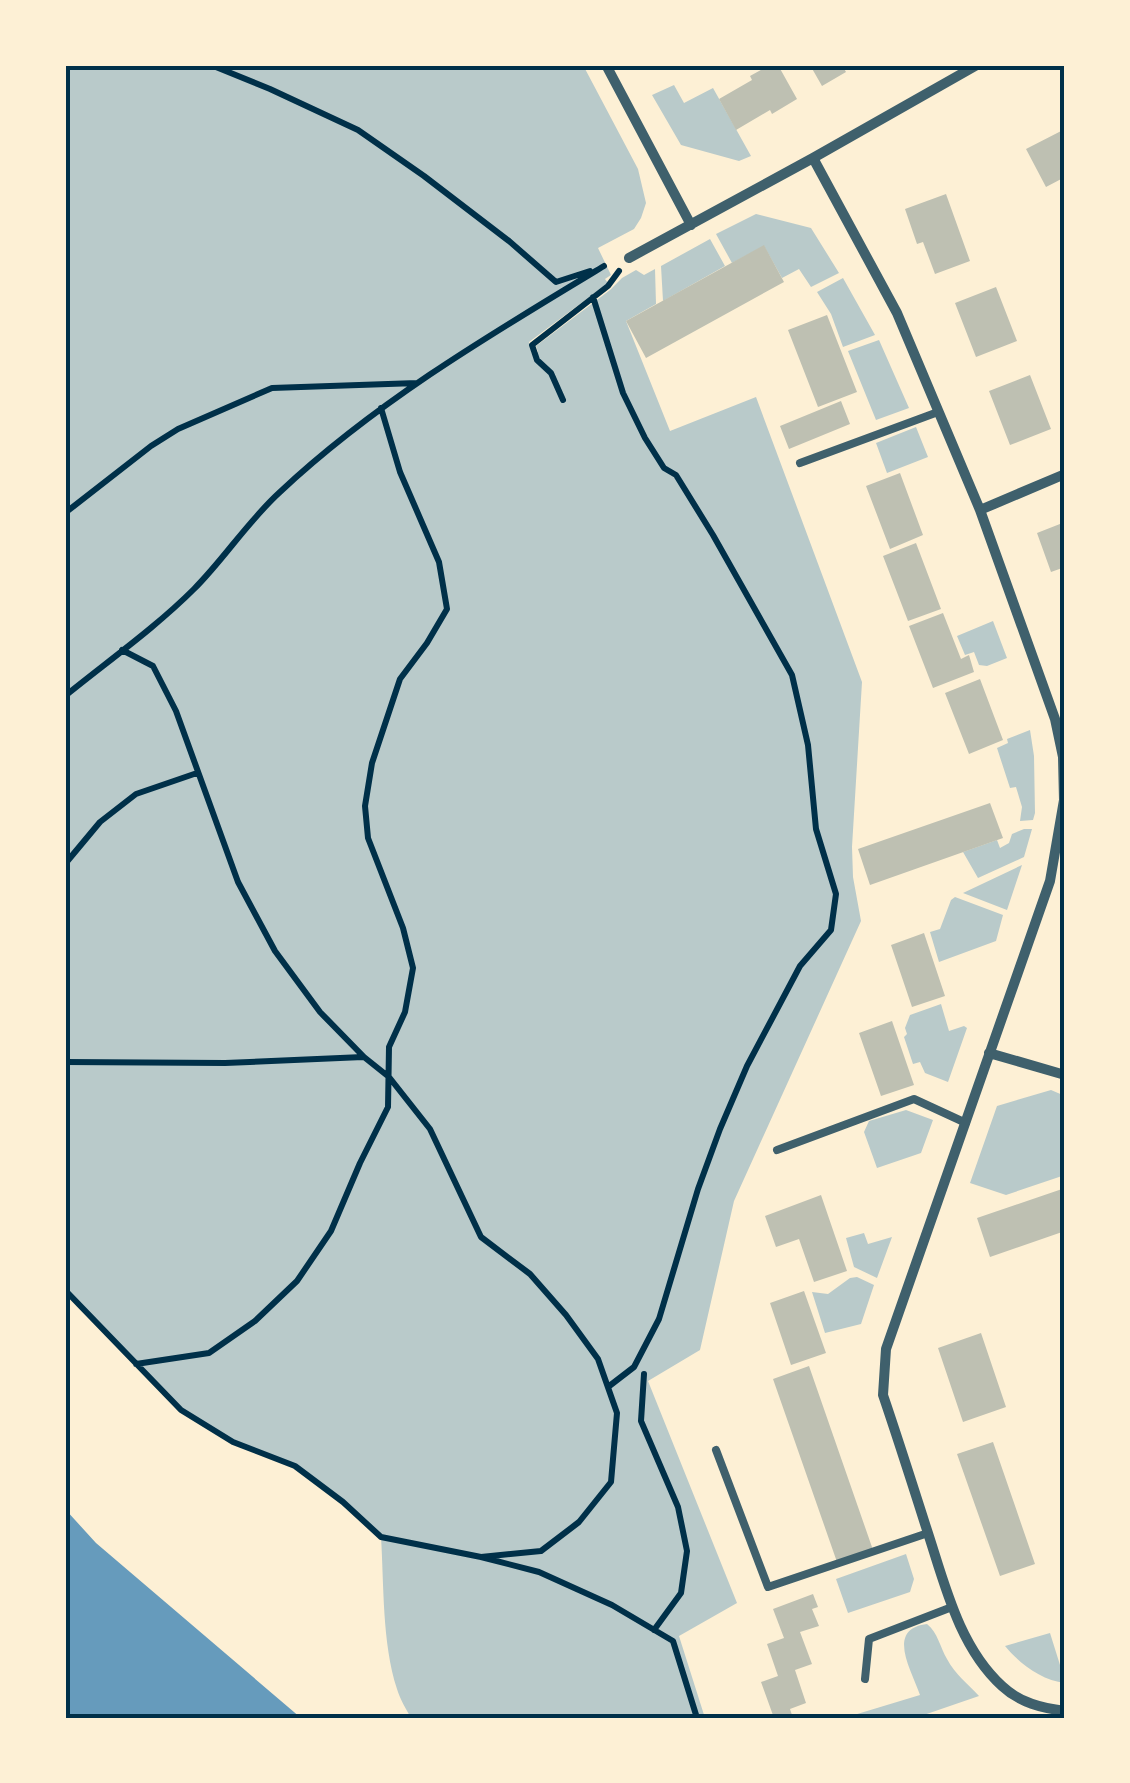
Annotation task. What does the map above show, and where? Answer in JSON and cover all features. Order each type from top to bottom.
[{"type":"street","points":[[606,65],[690,225]]},
{"type":"street","points":[[629,258],[978,65]]},
{"type":"street","points":[[813,158],[897,313],[980,510],[1056,720],[1064,800],[1050,881],[886,1349],[884,1395],[952,1607],[983,1663],[1002,1686],[1028,1703],[1065,1712]]},
{"type":"street","points":[[980,510],[1065,474]]},
{"type":"street","points":[[989,1053],[1065,1075]]},
{"type":"lane","points":[[800,463],[938,412]]},
{"type":"lane","points":[[777,1150],[914,1098],[966,1124]]},
{"type":"lane","points":[[716,1450],[768,1587],[928,1533]]},
{"type":"lane","points":[[866,1679],[869,1639],[952,1607]]},
{"type":"path","points":[[210,65],[270,88],[358,130],[509,240],[556,282],[629,258]]},
{"type":"path","points":[[562,400],[551,373],[537,360],[532,345],[608,286],[629,258]]},
{"type":"path","points":[[65,696],[194,590],[278,494],[381,408],[604,266]]},
{"type":"path","points":[[593,298],[624,392],[645,438],[664,468],[676,476],[713,535],[792,675],[808,746],[816,830],[836,894],[831,930],[800,966],[781,1000],[720,1129],[658,1319],[634,1367],[608,1387]]},
{"type":"path","points":[[65,513],[178,429],[272,388],[420,382]]},
{"type":"path","points":[[136,1364],[209,1353],[254,1321],[297,1282],[331,1231],[388,1107],[389,1048],[405,1012],[413,968],[403,928],[368,838],[365,806],[372,763],[400,679],[447,608],[439,562],[400,472],[381,408]]},
{"type":"path","points":[[122,650],[153,666],[176,711],[238,882],[275,951],[320,1012],[389,1077],[430,1129],[482,1236],[530,1274],[598,1358],[617,1413],[611,1482],[578,1522],[542,1551],[482,1557]]},
{"type":"path","points":[[65,864],[100,822],[136,794],[197,773]]},
{"type":"path","points":[[65,1062],[364,1057]]},
{"type":"path","points":[[65,1290],[181,1410],[233,1442],[295,1466],[381,1537],[539,1572],[612,1605],[672,1640],[697,1718]]},
{"type":"path","points":[[644,1374],[641,1421],[678,1507],[687,1551],[681,1593],[654,1630]]},
{"type":"shaded area","points":[[65,65],[583,65],[638,169],[646,203],[634,229],[598,248],[611,275],[605,279],[608,283],[529,342],[532,354],[538,352],[536,346],[622,278],[636,270],[644,275],[655,269],[656,304],[626,321],[670,431],[756,397],[862,682],[852,847],[861,921],[734,1201],[700,1350],[648,1381],[737,1603],[679,1636],[705,1718],[411,1718],[398,1693],[389,1653],[381,1537],[295,1466],[233,1442],[181,1410],[65,1290]]},
{"type":"shaded area","points":[[674,85],[684,103],[713,88],[751,156],[739,161],[681,145],[652,95]]},
{"type":"shaded area","points":[[756,214],[811,228],[839,273],[811,287],[799,269],[782,278],[764,246],[732,263],[716,234]]},
{"type":"shaded area","points":[[710,239],[725,266],[663,301],[661,266]]},
{"type":"shaded area","points":[[843,278],[875,335],[843,347],[831,314],[817,292]]},
{"type":"shaded area","points":[[879,340],[909,408],[876,420],[848,351]]},
{"type":"shaded area","points":[[916,427],[928,457],[887,473],[876,443]]},
{"type":"shaded area","points":[[993,621],[1007,658],[979,665],[974,652],[965,655],[957,636]]},
{"type":"shaded area","points":[[1030,730],[1035,813],[1033,820],[1020,821],[1022,807],[1016,787],[1010,788],[997,748],[1008,743],[1007,739]]},
{"type":"shaded area","points":[[1032,829],[1024,857],[978,878],[963,852],[997,840],[1000,848],[1009,843],[1012,834]]},
{"type":"shaded area","points":[[1022,865],[1007,910],[963,893]]},
{"type":"shaded area","points":[[955,897],[1003,915],[996,941],[939,962],[930,932],[940,929]]},
{"type":"shaded area","points":[[941,1004],[949,1031],[967,1028],[948,1082],[925,1073],[920,1062],[913,1064],[904,1037],[910,1015]]},
{"type":"shaded area","points":[[1051,1090],[1065,1096],[1065,1175],[1006,1195],[970,1183],[997,1106]]},
{"type":"shaded area","points":[[906,1110],[933,1120],[921,1153],[877,1168],[864,1132],[869,1121]]},
{"type":"shaded area","points":[[864,1233],[868,1244],[892,1237],[877,1278],[854,1267],[846,1238]]},
{"type":"shaded area","points":[[857,1277],[874,1285],[861,1324],[825,1333],[812,1292],[828,1294]]},
{"type":"shaded area","points":[[906,1554],[914,1579],[910,1592],[848,1613],[836,1579]]},
{"type":"shaded area","points":[[927,1624],[954,1669],[979,1696],[915,1718],[844,1718],[920,1695],[904,1642],[914,1628]]},
{"type":"shaded area","points":[[1050,1633],[1065,1683],[1032,1670],[1005,1646]]},
{"type":"water","points":[[65,1509],[96,1543],[301,1718],[65,1718]]},
{"type":"building","points":[[770,65],[778,65],[797,99],[736,130],[719,99]]},
{"type":"building","points":[[810,65],[842,65],[846,72],[822,86]]},
{"type":"building","points":[[1065,129],[1065,177],[1046,187],[1026,149]]},
{"type":"building","points":[[946,194],[970,261],[935,274],[923,242],[917,244],[905,209]]},
{"type":"building","points":[[764,245],[784,282],[646,358],[626,321]]},
{"type":"building","points":[[996,287],[1017,341],[976,357],[955,303]]},
{"type":"building","points":[[827,315],[857,392],[818,407],[788,330]]},
{"type":"building","points":[[1030,375],[1051,429],[1010,445],[989,391]]},
{"type":"building","points":[[841,401],[850,424],[789,449],[780,426]]},
{"type":"building","points":[[900,473],[923,535],[890,549],[866,486]]},
{"type":"building","points":[[1065,522],[1065,567],[1051,572],[1037,533]]},
{"type":"building","points":[[916,543],[941,609],[908,621],[883,556]]},
{"type":"building","points":[[943,613],[961,659],[969,655],[974,672],[933,688],[909,626]]},
{"type":"building","points":[[980,679],[1003,740],[969,754],[945,693]]},
{"type":"building","points":[[990,803],[1003,838],[870,885],[858,849]]},
{"type":"building","points":[[924,933],[945,996],[912,1007],[891,945]]},
{"type":"building","points":[[892,1021],[914,1085],[881,1096],[859,1033]]},
{"type":"building","points":[[1065,1188],[1065,1231],[990,1257],[977,1218]]},
{"type":"building","points":[[821,1195],[847,1271],[814,1282],[799,1239],[776,1247],[765,1216]]},
{"type":"building","points":[[804,1291],[826,1353],[791,1365],[770,1303]]},
{"type":"building","points":[[981,1333],[1006,1407],[963,1422],[938,1348]]},
{"type":"building","points":[[809,1366],[873,1550],[837,1562],[773,1379]]},
{"type":"building","points":[[993,1442],[1035,1564],[1000,1576],[957,1454]]},
{"type":"building","points":[[813,1594],[818,1607],[812,1609],[819,1626],[800,1632],[812,1664],[795,1670],[806,1703],[790,1709],[793,1718],[774,1718],[761,1682],[778,1676],[767,1644],[784,1638],[773,1609]]}]
